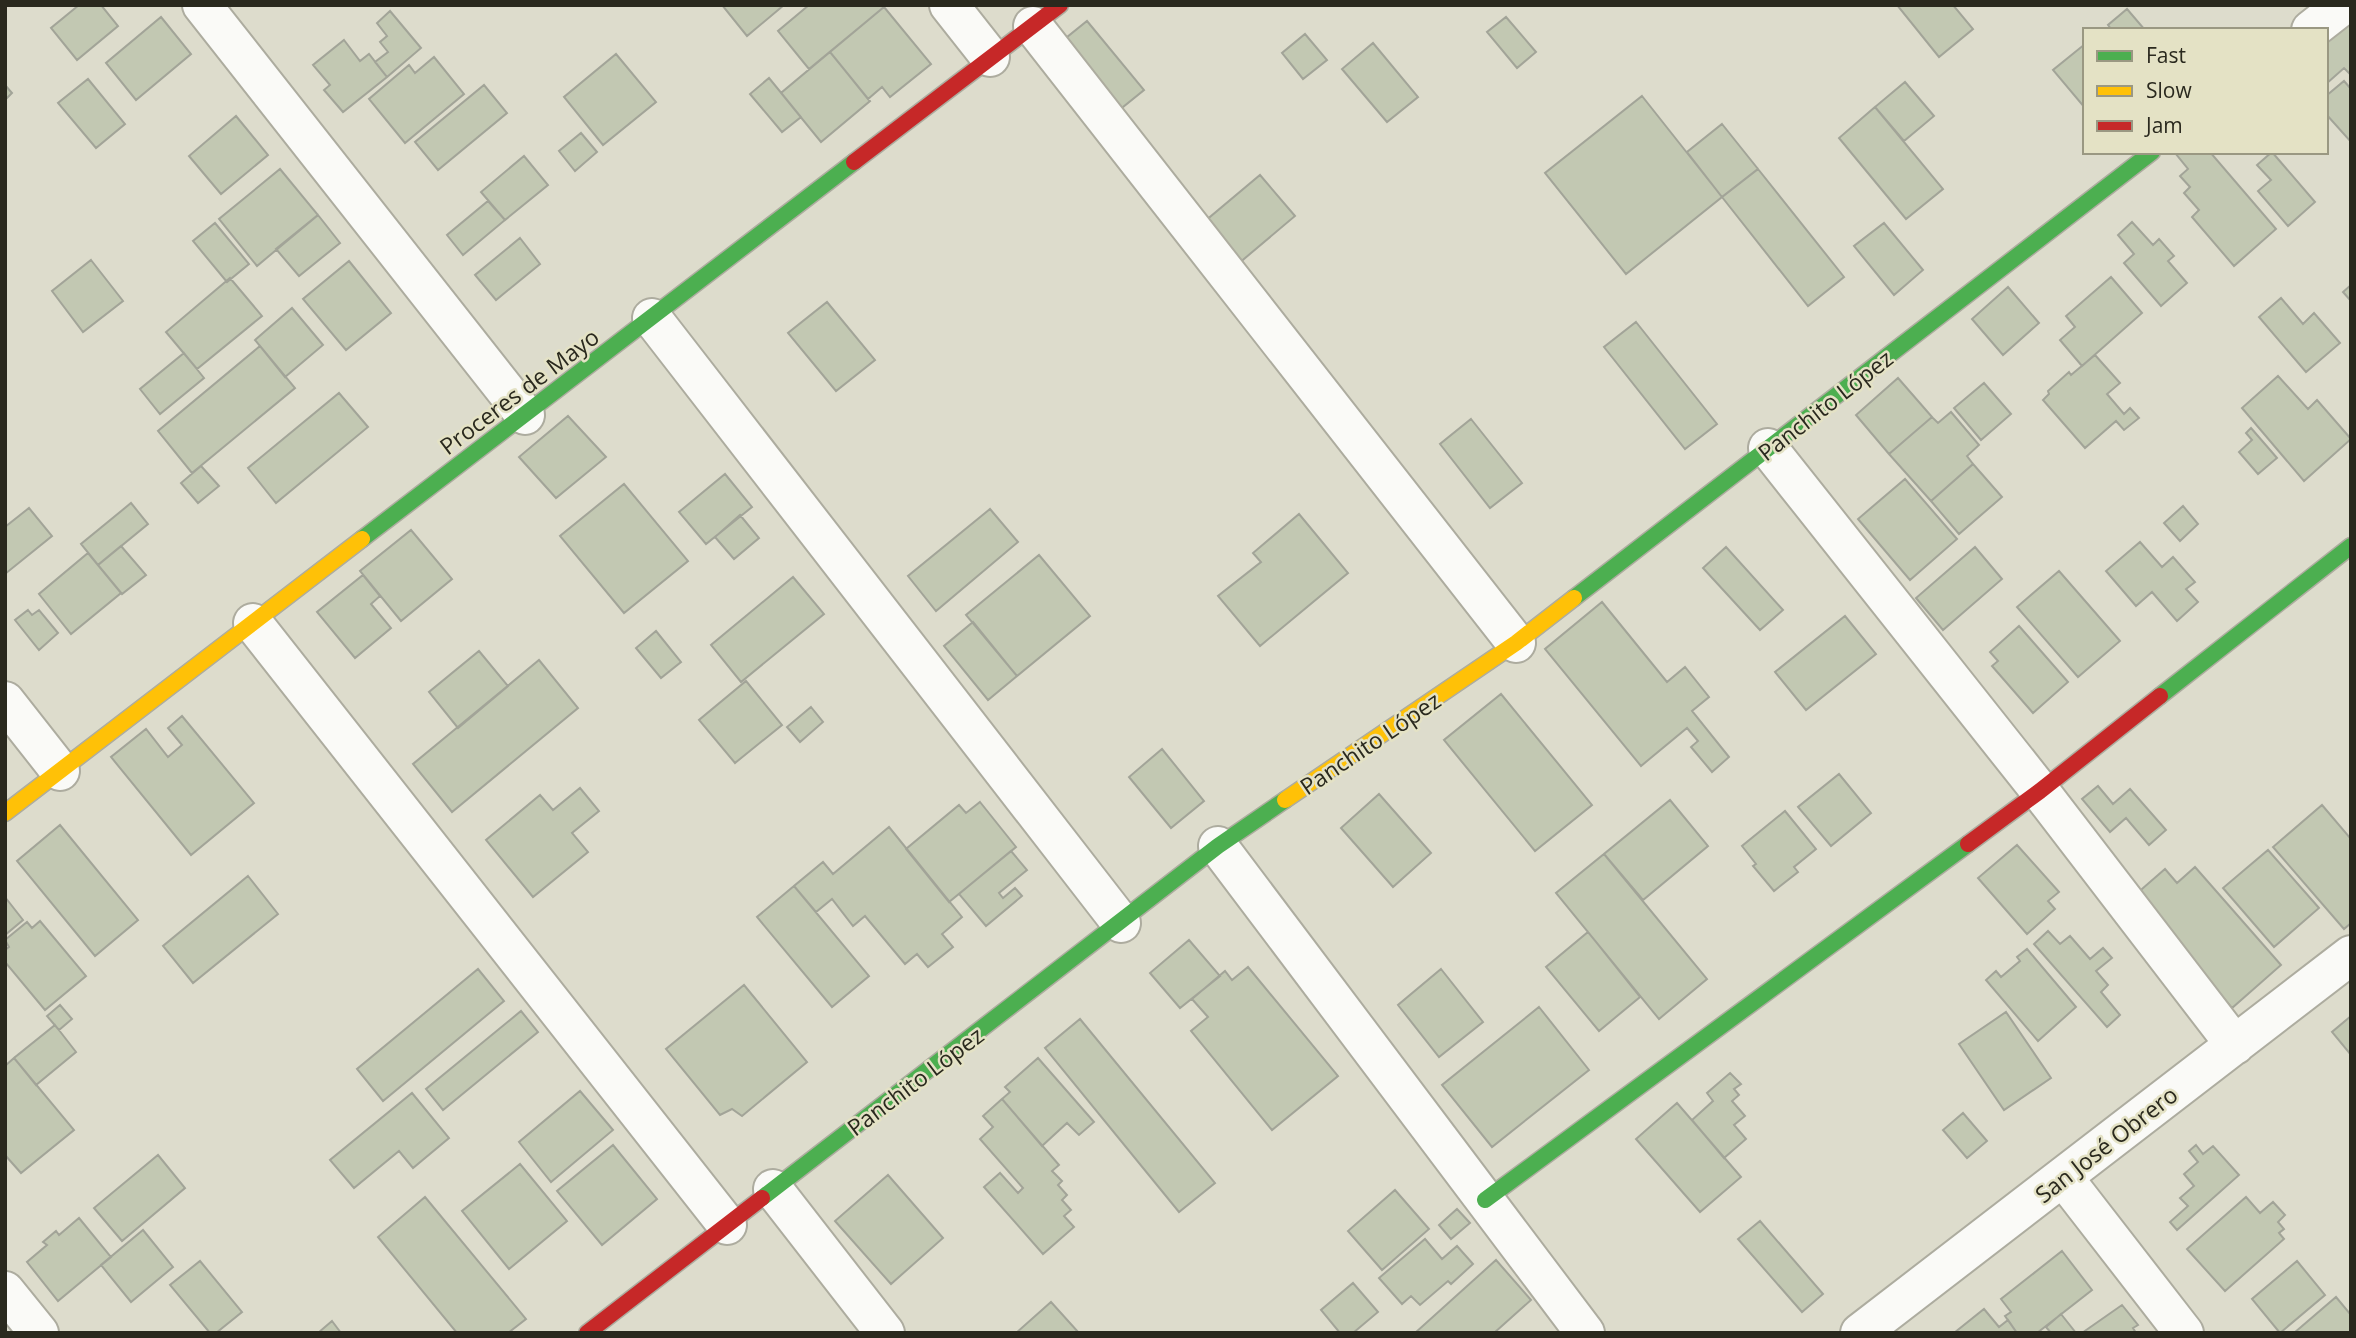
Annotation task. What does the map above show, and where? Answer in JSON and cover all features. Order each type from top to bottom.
[{"type":"street","points":[[202,5],[525,415]]},
{"type":"street","points":[[949,5],[990,57]]},
{"type":"street","points":[[2314,28],[2343,5]]},
{"type":"street","points":[[1046,15],[1516,643]]},
{"type":"street","name":"Proceres de Mayo","points":[[5,813],[1046,15]]},
{"type":"street","name":"Panchito López","points":[[587,1333],[1219,846],[1516,643],[2149,154]]},
{"type":"street","points":[[652,318],[1121,923]]},
{"type":"street","points":[[1769,448],[2040,791],[2235,1045]]},
{"type":"street","points":[[1485,1200],[2040,791],[2351,546]]},
{"type":"street","points":[[253,623],[727,1225]]},
{"type":"street","points":[[5,701],[60,771]]},
{"type":"street","points":[[1219,846],[1585,1333]]},
{"type":"street","name":"San José Obrero","points":[[1860,1333],[2351,955]]},
{"type":"street","points":[[2063,1177],[2184,1333]]},
{"type":"street","points":[[773,1189],[885,1333]]},
{"type":"street","points":[[5,1291],[39,1333]]},
{"type":"building","points":[[79,5],[101,5],[118,26],[77,60],[51,28]]},
{"type":"building","points":[[722,5],[784,5],[747,36]]},
{"type":"building","points":[[809,5],[884,7],[809,69],[778,31]]},
{"type":"building","points":[[1897,5],[1953,5],[1973,29],[1939,57]]},
{"type":"building","points":[[884,7],[931,64],[890,97],[882,87],[868,99],[830,52]]},
{"type":"building","points":[[2127,9],[2143,28],[2110,28],[2108,25]]},
{"type":"building","points":[[2351,9],[2351,75],[2344,68],[2328,82],[2328,29]]},
{"type":"building","points":[[390,11],[421,48],[387,77],[375,62],[388,52],[380,42],[387,36],[377,23]]},
{"type":"building","points":[[161,17],[191,54],[136,100],[106,63]]},
{"type":"building","points":[[1506,17],[1536,52],[1517,68],[1487,32]]},
{"type":"building","points":[[1087,21],[1144,90],[1118,111],[1061,42]]},
{"type":"building","points":[[1305,34],[1327,60],[1303,79],[1282,53]]},
{"type":"building","points":[[344,40],[360,61],[369,54],[387,77],[343,112],[324,90],[330,85],[313,65]]},
{"type":"building","points":[[1373,43],[1418,97],[1387,122],[1342,69]]},
{"type":"building","points":[[2083,46],[2083,106],[2053,70]]},
{"type":"building","points":[[830,52],[870,101],[821,142],[781,93]]},
{"type":"building","points":[[616,54],[656,102],[603,145],[564,97]]},
{"type":"building","points":[[434,57],[464,94],[405,143],[369,99],[409,65],[415,73]]},
{"type":"building","points":[[769,78],[801,117],[782,132],[750,94]]},
{"type":"building","points":[[88,79],[125,124],[96,148],[58,103]]},
{"type":"building","points":[[2344,81],[2351,89],[2351,142],[2328,116],[2328,94]]},
{"type":"building","points":[[1905,82],[1934,116],[1904,141],[1875,107]]},
{"type":"building","points":[[5,85],[12,93],[5,100]]},
{"type":"building","points":[[484,85],[507,113],[438,170],[415,142]]},
{"type":"building","points":[[1642,96],[1722,197],[1626,274],[1545,173]]},
{"type":"building","points":[[1875,107],[1943,189],[1906,219],[1839,138]]},
{"type":"building","points":[[236,116],[268,155],[221,194],[189,156]]},
{"type":"building","points":[[1722,124],[1758,169],[1722,197],[1687,152]]},
{"type":"building","points":[[581,133],[597,152],[575,171],[559,151]]},
{"type":"building","points":[[2176,154],[2212,154],[2276,229],[2234,266],[2192,217],[2199,210],[2184,193],[2190,187],[2180,176],[2188,169]]},
{"type":"building","points":[[2270,154],[2274,154],[2315,202],[2288,226],[2258,191],[2271,180],[2257,165]]},
{"type":"building","points":[[524,156],[548,185],[505,220],[481,192]]},
{"type":"building","points":[[280,169],[318,215],[257,266],[219,219]]},
{"type":"building","points":[[1758,169],[1844,277],[1808,306],[1722,197]]},
{"type":"building","points":[[1260,175],[1295,216],[1238,264],[1204,222]]},
{"type":"building","points":[[488,201],[505,220],[463,255],[447,235]]},
{"type":"building","points":[[318,215],[340,243],[299,276],[276,249]]},
{"type":"building","points":[[2132,222],[2153,245],[2159,239],[2174,256],[2168,261],[2187,283],[2161,306],[2124,263],[2134,254],[2118,235]]},
{"type":"building","points":[[215,223],[249,264],[227,282],[193,241]]},
{"type":"building","points":[[1884,223],[1923,270],[1894,295],[1854,246]]},
{"type":"building","points":[[520,238],[540,264],[496,300],[475,275]]},
{"type":"building","points":[[91,260],[123,301],[83,332],[52,291]]},
{"type":"building","points":[[349,261],[391,313],[346,350],[303,299]]},
{"type":"building","points":[[2111,277],[2142,313],[2082,366],[2060,340],[2075,327],[2066,316]]},
{"type":"building","points":[[230,278],[262,316],[197,369],[166,332]]},
{"type":"building","points":[[2351,285],[2351,301],[2343,292]]},
{"type":"building","points":[[2008,287],[2039,323],[2003,355],[1972,319]]},
{"type":"building","points":[[2281,298],[2303,324],[2314,313],[2340,343],[2306,372],[2259,317]]},
{"type":"building","points":[[827,302],[875,360],[836,391],[788,333]]},
{"type":"building","points":[[292,308],[323,345],[285,377],[255,340]]},
{"type":"building","points":[[1636,322],[1717,424],[1685,449],[1604,347]]},
{"type":"building","points":[[260,346],[295,388],[192,473],[158,431]]},
{"type":"building","points":[[184,353],[204,378],[160,414],[140,389]]},
{"type":"building","points":[[2095,355],[2120,383],[2107,394],[2124,414],[2130,408],[2139,418],[2124,430],[2116,421],[2085,448],[2043,400],[2049,394],[2048,391],[2069,372],[2071,375]]},
{"type":"building","points":[[2278,376],[2308,409],[2317,400],[2351,439],[2304,481],[2242,408]]},
{"type":"building","points":[[1898,378],[1932,417],[1889,454],[1856,415]]},
{"type":"building","points":[[1984,383],[2011,414],[1981,440],[1954,408]]},
{"type":"building","points":[[339,393],[368,427],[276,503],[248,468]]},
{"type":"building","points":[[1951,412],[1979,445],[1967,456],[1973,464],[1931,501],[1889,454],[1932,417],[1938,423]]},
{"type":"building","points":[[568,416],[606,457],[556,498],[519,457]]},
{"type":"building","points":[[1471,419],[1522,483],[1490,508],[1440,444]]},
{"type":"building","points":[[2251,428],[2277,458],[2258,474],[2239,452],[2252,440],[2246,433]]},
{"type":"building","points":[[1973,464],[2002,497],[1959,534],[1931,501]]},
{"type":"building","points":[[201,466],[219,486],[198,503],[181,483]]},
{"type":"building","points":[[725,474],[752,507],[706,544],[679,512]]},
{"type":"building","points":[[1905,479],[1957,539],[1910,580],[1858,519]]},
{"type":"building","points":[[624,484],[688,561],[624,613],[560,536]]},
{"type":"building","points":[[131,503],[148,524],[98,565],[81,544]]},
{"type":"building","points":[[2183,506],[2198,524],[2180,541],[2164,523]]},
{"type":"building","points":[[29,508],[52,536],[5,574],[5,527]]},
{"type":"building","points":[[990,509],[1018,542],[936,611],[908,576]]},
{"type":"building","points":[[1299,514],[1348,573],[1260,646],[1218,596],[1261,562],[1253,553]]},
{"type":"building","points":[[740,515],[759,538],[734,559],[715,537]]},
{"type":"building","points":[[411,530],[452,579],[401,621],[360,571]]},
{"type":"building","points":[[2140,542],[2162,567],[2173,557],[2195,582],[2186,589],[2198,602],[2177,621],[2152,592],[2136,606],[2106,571]]},
{"type":"building","points":[[121,546],[146,575],[122,594],[98,565]]},
{"type":"building","points":[[1726,547],[1783,610],[1760,630],[1703,568]]},
{"type":"building","points":[[1975,547],[2002,579],[1943,630],[1916,598]]},
{"type":"building","points":[[88,553],[121,593],[71,634],[39,594]]},
{"type":"building","points":[[1039,555],[1090,616],[1017,676],[966,615]]},
{"type":"building","points":[[2059,571],[2120,641],[2078,677],[2017,607]]},
{"type":"building","points":[[363,575],[380,596],[371,604],[391,628],[355,658],[317,612]]},
{"type":"building","points":[[793,577],[824,614],[741,682],[711,645]]},
{"type":"building","points":[[1602,602],[1667,682],[1685,667],[1709,697],[1692,711],[1729,757],[1712,772],[1691,747],[1698,741],[1687,728],[1641,766],[1545,649]]},
{"type":"building","points":[[28,610],[32,615],[39,610],[58,633],[39,650],[15,620]]},
{"type":"building","points":[[1845,616],[1876,654],[1806,710],[1775,672]]},
{"type":"building","points":[[973,622],[1017,676],[988,700],[944,646]]},
{"type":"building","points":[[2019,626],[2068,682],[2033,713],[1992,666],[1998,661],[1990,652]]},
{"type":"building","points":[[656,631],[681,662],[661,678],[636,648]]},
{"type":"building","points":[[479,651],[508,686],[458,728],[429,692]]},
{"type":"building","points":[[539,660],[578,708],[452,812],[413,764]]},
{"type":"building","points":[[746,681],[782,725],[735,763],[699,720]]},
{"type":"building","points":[[1501,694],[1592,805],[1535,851],[1444,740]]},
{"type":"building","points":[[811,707],[823,722],[800,742],[787,727]]},
{"type":"building","points":[[182,716],[254,803],[191,855],[111,757],[146,729],[168,757],[182,745],[168,728]]},
{"type":"building","points":[[1162,749],[1204,801],[1171,828],[1129,777]]},
{"type":"building","points":[[1839,774],[1871,813],[1831,846],[1798,807]]},
{"type":"building","points":[[2098,786],[2113,804],[2130,789],[2166,830],[2149,845],[2126,818],[2110,832],[2082,799]]},
{"type":"building","points":[[580,788],[599,811],[572,833],[588,852],[533,897],[486,840],[540,795],[553,810]]},
{"type":"building","points":[[1379,794],[1431,853],[1393,887],[1341,828]]},
{"type":"building","points":[[1670,800],[1708,846],[1643,900],[1604,854]]},
{"type":"building","points":[[980,802],[1016,847],[949,902],[906,849],[959,805],[966,813]]},
{"type":"building","points":[[2322,805],[2351,839],[2351,923],[2344,929],[2273,847]]},
{"type":"building","points":[[1785,811],[1816,849],[1794,867],[1798,872],[1774,891],[1753,866],[1756,864],[1742,846]]},
{"type":"building","points":[[60,825],[138,920],[95,956],[17,861]]},
{"type":"building","points":[[889,827],[962,917],[942,934],[953,947],[928,967],[917,954],[905,964],[865,916],[853,926],[832,899],[816,912],[794,886],[823,862],[833,874]]},
{"type":"building","points":[[2017,845],[2059,892],[2048,901],[2055,909],[2027,934],[1978,878]]},
{"type":"building","points":[[2268,850],[2319,908],[2274,947],[2223,888]]},
{"type":"building","points":[[1011,851],[1027,870],[999,893],[1003,898],[1015,888],[1022,896],[986,926],[959,894]]},
{"type":"building","points":[[1604,854],[1707,979],[1659,1019],[1556,893]]},
{"type":"building","points":[[2195,867],[2281,965],[2232,1008],[2135,895],[2165,869],[2177,883]]},
{"type":"building","points":[[248,876],[278,914],[193,983],[163,946]]},
{"type":"building","points":[[794,886],[869,976],[832,1007],[757,917]]},
{"type":"building","points":[[5,897],[23,920],[5,935]]},
{"type":"building","points":[[40,921],[86,976],[45,1010],[5,962],[5,950],[9,947],[5,940],[27,922],[32,928]]},
{"type":"building","points":[[2048,931],[2060,944],[2070,936],[2090,959],[2103,948],[2112,958],[2096,971],[2108,985],[2101,992],[2120,1015],[2107,1027],[2034,944]]},
{"type":"building","points":[[1588,932],[1640,997],[1599,1031],[1546,967]]},
{"type":"building","points":[[1189,940],[1220,976],[1180,1008],[1150,973]]},
{"type":"building","points":[[2027,949],[2076,1007],[2038,1041],[1986,980],[1996,971],[2001,977],[2020,961],[2017,957]]},
{"type":"building","points":[[1248,967],[1338,1076],[1272,1130],[1191,1031],[1208,1017],[1192,999],[1225,971],[1232,980]]},
{"type":"building","points":[[478,969],[504,1001],[383,1101],[357,1069]]},
{"type":"building","points":[[1441,969],[1483,1022],[1439,1057],[1398,1005]]},
{"type":"building","points":[[744,985],[807,1062],[742,1116],[732,1109],[720,1115],[666,1049]]},
{"type":"building","points":[[60,1005],[72,1019],[59,1030],[47,1016]]},
{"type":"building","points":[[1539,1007],[1589,1070],[1492,1147],[1442,1085]]},
{"type":"building","points":[[521,1011],[538,1032],[443,1110],[426,1089]]},
{"type":"building","points":[[2006,1012],[2051,1078],[2004,1110],[1959,1044]]},
{"type":"building","points":[[2351,1016],[2351,1055],[2332,1032]]},
{"type":"building","points":[[1080,1019],[1215,1183],[1179,1212],[1045,1048]]},
{"type":"building","points":[[55,1025],[76,1052],[36,1085],[14,1058]]},
{"type":"building","points":[[14,1058],[74,1130],[21,1173],[5,1155],[5,1066]]},
{"type":"building","points":[[1038,1058],[1094,1122],[1079,1135],[1067,1123],[1042,1146],[1002,1099],[1010,1092],[1005,1087]]},
{"type":"building","points":[[1730,1073],[1741,1084],[1734,1089],[1739,1095],[1732,1101],[1745,1116],[1734,1125],[1746,1139],[1724,1158],[1692,1120],[1713,1101],[1707,1093]]},
{"type":"building","points":[[580,1091],[613,1130],[551,1182],[519,1142]]},
{"type":"building","points":[[412,1093],[449,1138],[413,1168],[399,1151],[354,1188],[330,1160]]},
{"type":"building","points":[[1002,1099],[1059,1165],[1052,1171],[1062,1181],[1058,1185],[1067,1195],[1062,1200],[1071,1210],[1064,1216],[1074,1227],[1043,1254],[984,1187],[1000,1173],[1018,1193],[1023,1188],[980,1139],[993,1127],[983,1116]]},
{"type":"building","points":[[1677,1103],[1741,1177],[1700,1212],[1636,1139]]},
{"type":"building","points":[[1963,1113],[1987,1141],[1967,1158],[1943,1130]]},
{"type":"building","points":[[613,1145],[657,1199],[602,1245],[557,1191]]},
{"type":"building","points":[[2196,1145],[2203,1154],[2213,1146],[2239,1175],[2177,1230],[2170,1222],[2188,1206],[2180,1198],[2194,1186],[2184,1174],[2198,1162],[2189,1151]]},
{"type":"building","points":[[158,1155],[185,1188],[122,1241],[94,1208]]},
{"type":"building","points":[[520,1164],[567,1221],[509,1269],[462,1211]]},
{"type":"building","points":[[888,1175],[943,1238],[891,1284],[835,1221]]},
{"type":"building","points":[[1395,1190],[1429,1229],[1382,1270],[1348,1231]]},
{"type":"building","points":[[425,1197],[526,1319],[508,1333],[457,1333],[378,1237]]},
{"type":"building","points":[[2246,1197],[2260,1213],[2273,1202],[2285,1215],[2278,1222],[2284,1229],[2279,1233],[2284,1239],[2225,1291],[2187,1249]]},
{"type":"building","points":[[1457,1209],[1470,1223],[1451,1239],[1439,1225]]},
{"type":"building","points":[[79,1218],[111,1257],[58,1301],[27,1262],[47,1245],[43,1242],[56,1231],[59,1235]]},
{"type":"building","points":[[1760,1221],[1823,1294],[1802,1312],[1738,1239]]},
{"type":"building","points":[[143,1230],[173,1267],[131,1302],[101,1265]]},
{"type":"building","points":[[1425,1239],[1442,1259],[1457,1246],[1473,1264],[1451,1284],[1448,1281],[1420,1305],[1411,1296],[1402,1304],[1379,1278]]},
{"type":"building","points":[[2062,1251],[2092,1290],[2037,1333],[2017,1333],[2005,1316],[2011,1312],[2001,1299]]},
{"type":"building","points":[[1496,1260],[1531,1300],[1494,1333],[1415,1333]]},
{"type":"building","points":[[200,1261],[242,1312],[216,1333],[210,1333],[170,1285]]},
{"type":"building","points":[[2297,1261],[2325,1295],[2280,1333],[2252,1299]]},
{"type":"building","points":[[1353,1283],[1378,1312],[1353,1333],[1340,1333],[1321,1310]]},
{"type":"building","points":[[2336,1297],[2351,1315],[2350,1333],[2294,1333]]},
{"type":"building","points":[[1051,1302],[1079,1333],[1016,1333]]},
{"type":"building","points":[[2122,1305],[2138,1325],[2133,1328],[2136,1333],[2082,1333]]},
{"type":"building","points":[[1984,1309],[1999,1327],[2008,1320],[2017,1333],[1954,1333]]},
{"type":"building","points":[[2061,1314],[2076,1333],[2051,1333],[2046,1327]]},
{"type":"building","points":[[332,1321],[341,1333],[318,1333]]},
{"type":"traffic: fast","points":[[1574,598],[2149,154]]},
{"type":"traffic: fast","points":[[362,539],[854,162]]},
{"type":"traffic: fast","points":[[2160,696],[2351,546]]},
{"type":"traffic: fast","points":[[762,1198],[1218,846],[1285,800]]},
{"type":"traffic: fast","points":[[1485,1200],[1968,844]]},
{"type":"traffic: slow","points":[[5,813],[362,539]]},
{"type":"traffic: slow","points":[[1285,800],[1516,643],[1574,598]]},
{"type":"traffic: jam","points":[[854,162],[1060,5]]},
{"type":"traffic: jam","points":[[1968,844],[2160,696]]},
{"type":"traffic: jam","points":[[587,1333],[762,1198]]}]
